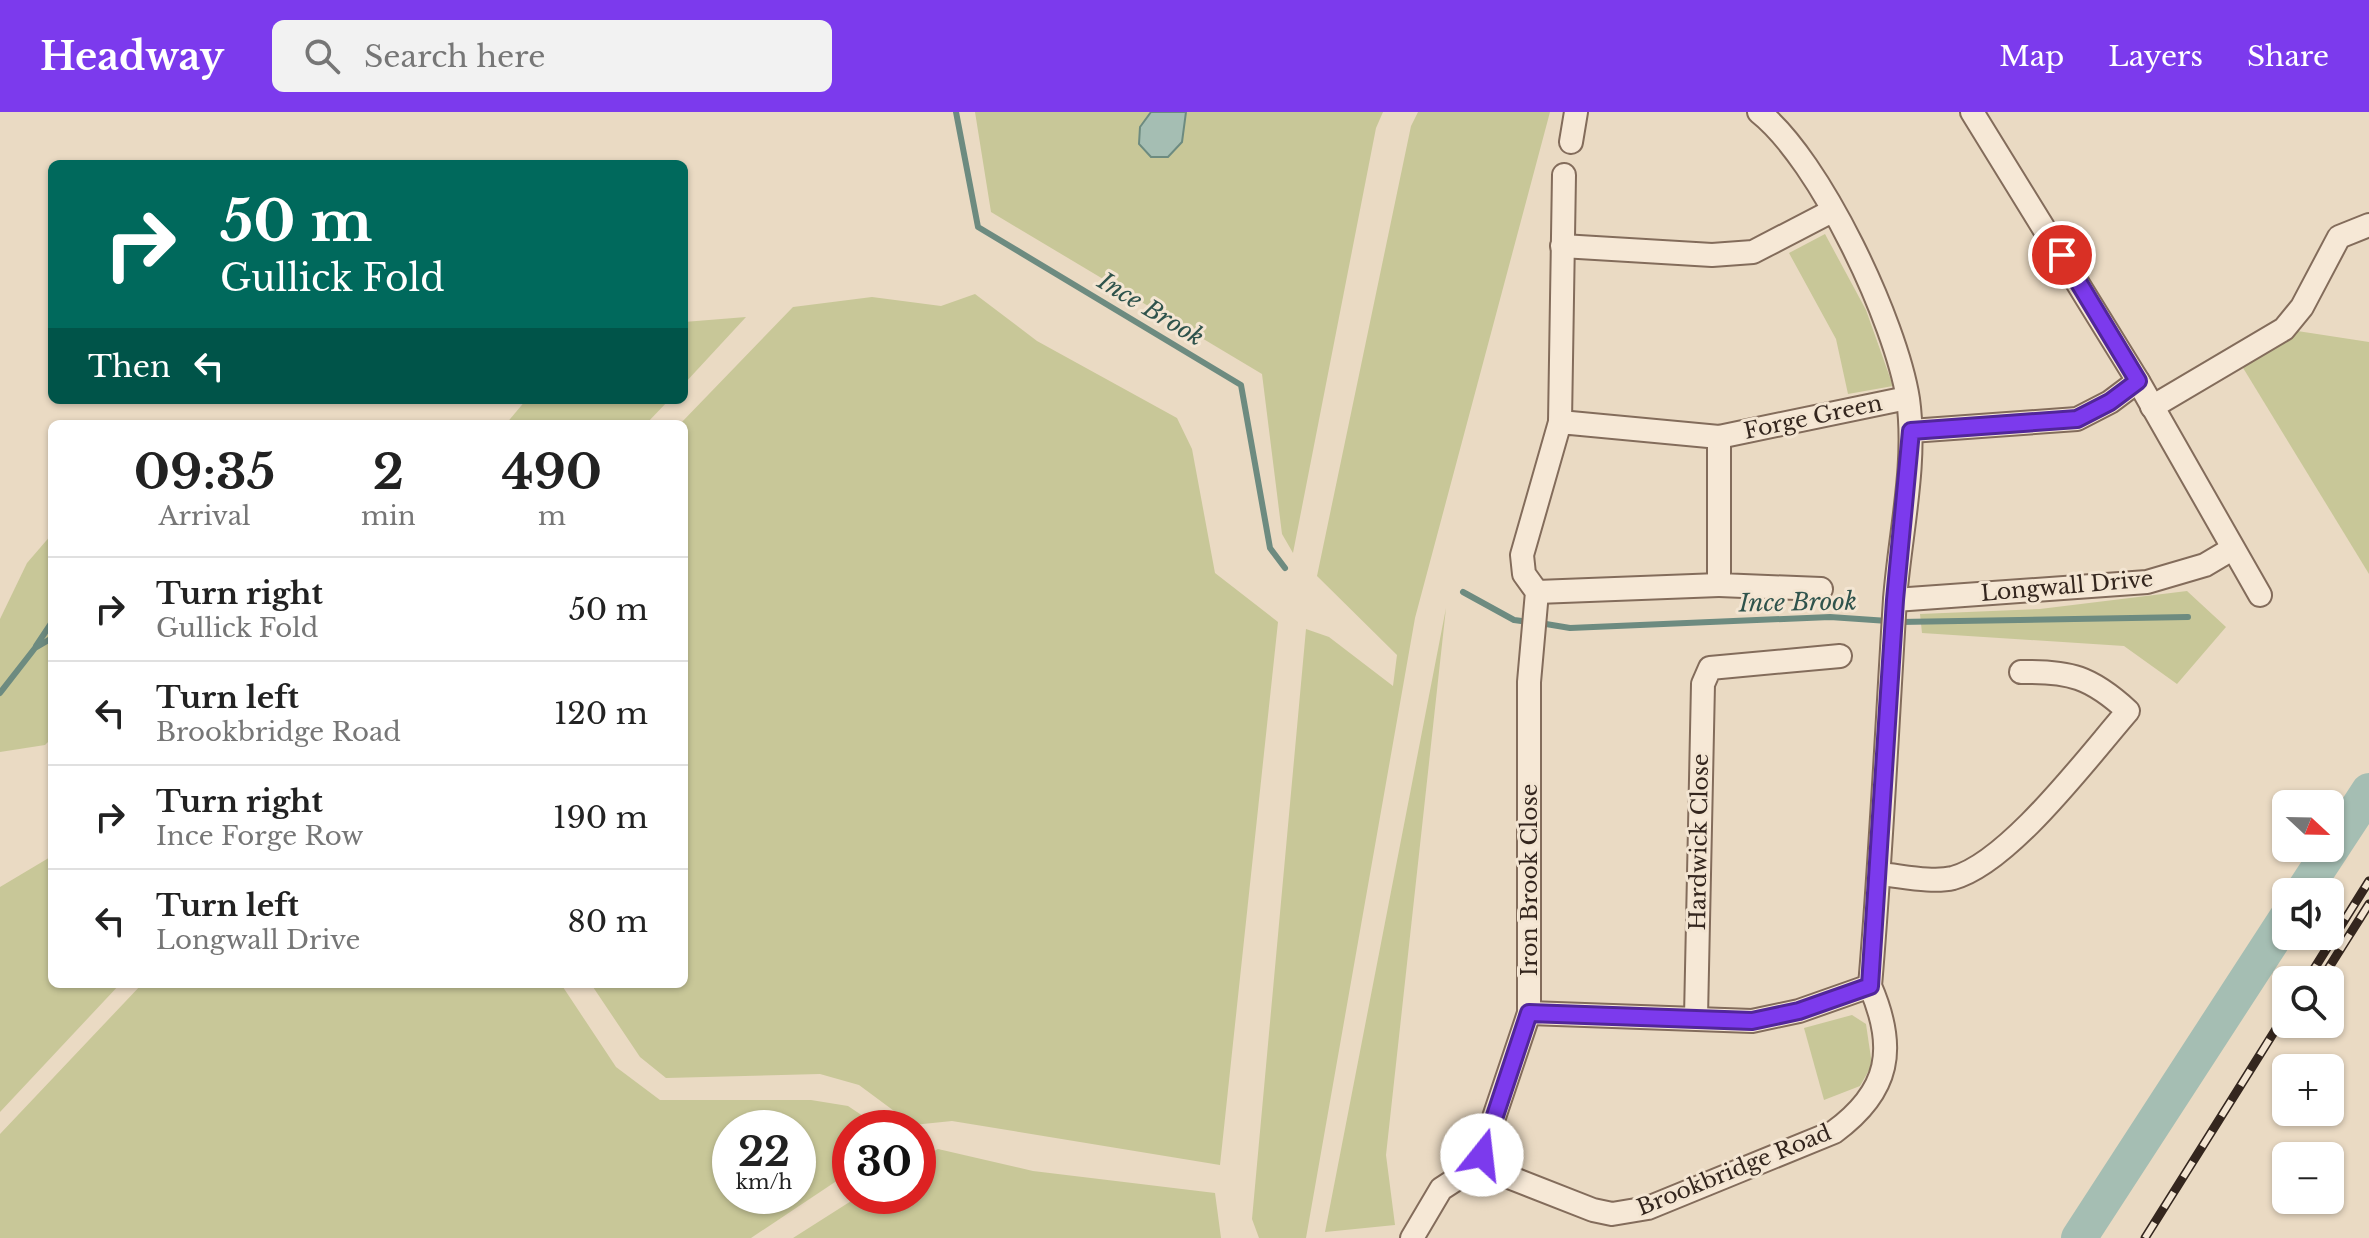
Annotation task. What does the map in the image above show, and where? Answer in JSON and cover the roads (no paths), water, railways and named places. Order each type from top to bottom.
[{"type":"street","points":[[1571,142],[1576,112]]},
{"type":"street","points":[[1972,112],[2138,381],[2260,595]]},
{"type":"street","name":"Brookbridge Road","points":[[1478,1165],[1593,1210],[1630,1213],[1834,1132],[1857,1115],[1882,1072],[1888,1045],[1883,1015],[1870,986],[1880,874],[1895,605],[1911,431],[1897,350],[1880,305],[1832,211],[1800,158],[1767,114]]},
{"type":"street","points":[[1564,175],[1560,422],[1522,555],[1524,574],[1537,596],[1719,585],[1821,589]]},
{"type":"street","points":[[1562,246],[1712,255],[1753,252],[1832,211]]},
{"type":"street","points":[[2152,407],[2284,329],[2302,307],[2339,237],[2369,225]]},
{"type":"street","points":[[1911,431],[2077,419],[2110,402],[2138,381]]},
{"type":"street","name":"Forge Green","points":[[1560,422],[1719,437],[1907,398]]},
{"type":"street","name":"Forge Green","points":[[1719,437],[1719,585]]},
{"type":"street","name":"Longwall Drive","points":[[1895,605],[2147,582],[2205,565],[2232,549]]},
{"type":"street","name":"Iron Brook Close","points":[[1478,1165],[1529,1013],[1529,682],[1537,596]]},
{"type":"street","name":"Hardwick Close","points":[[1696,1017],[1703,684],[1710,668],[1840,656]]},
{"type":"street","points":[[1880,874],[1950,879],[1983,867],[2033,818],[2128,711],[2085,678],[2058,671],[2021,672]]},
{"type":"street","points":[[1529,1013],[1752,1021],[1799,1011],[1870,986]]},
{"type":"street","points":[[1412,1238],[1441,1189],[1478,1165]]},
{"type":"waterway","name":"Ince Brook","points":[[956,112],[978,227],[1241,385],[1270,548],[1285,568]]},
{"type":"waterway","name":"Ince Brook","points":[[1463,592],[1514,620],[1529,622]]},
{"type":"waterway","name":"Ince Brook","points":[[1540,623],[1570,628],[1830,617],[1888,621]]},
{"type":"waterway","name":"Ince Brook","points":[[1899,622],[2188,617]]},
{"type":"waterway","points":[[36,646],[48,628]]},
{"type":"waterway","points":[[0,693],[35,648],[48,640]]},
{"type":"waterway","points":[[2312,878],[2369,791]]},
{"type":"waterway","points":[[2079,1238],[2272,941]]},
{"type":"railway","points":[[2316,966],[2369,881]]},
{"type":"railway","points":[[2330,966],[2369,904]]},
{"type":"railway","points":[[2145,1238],[2272,1035]]}]
